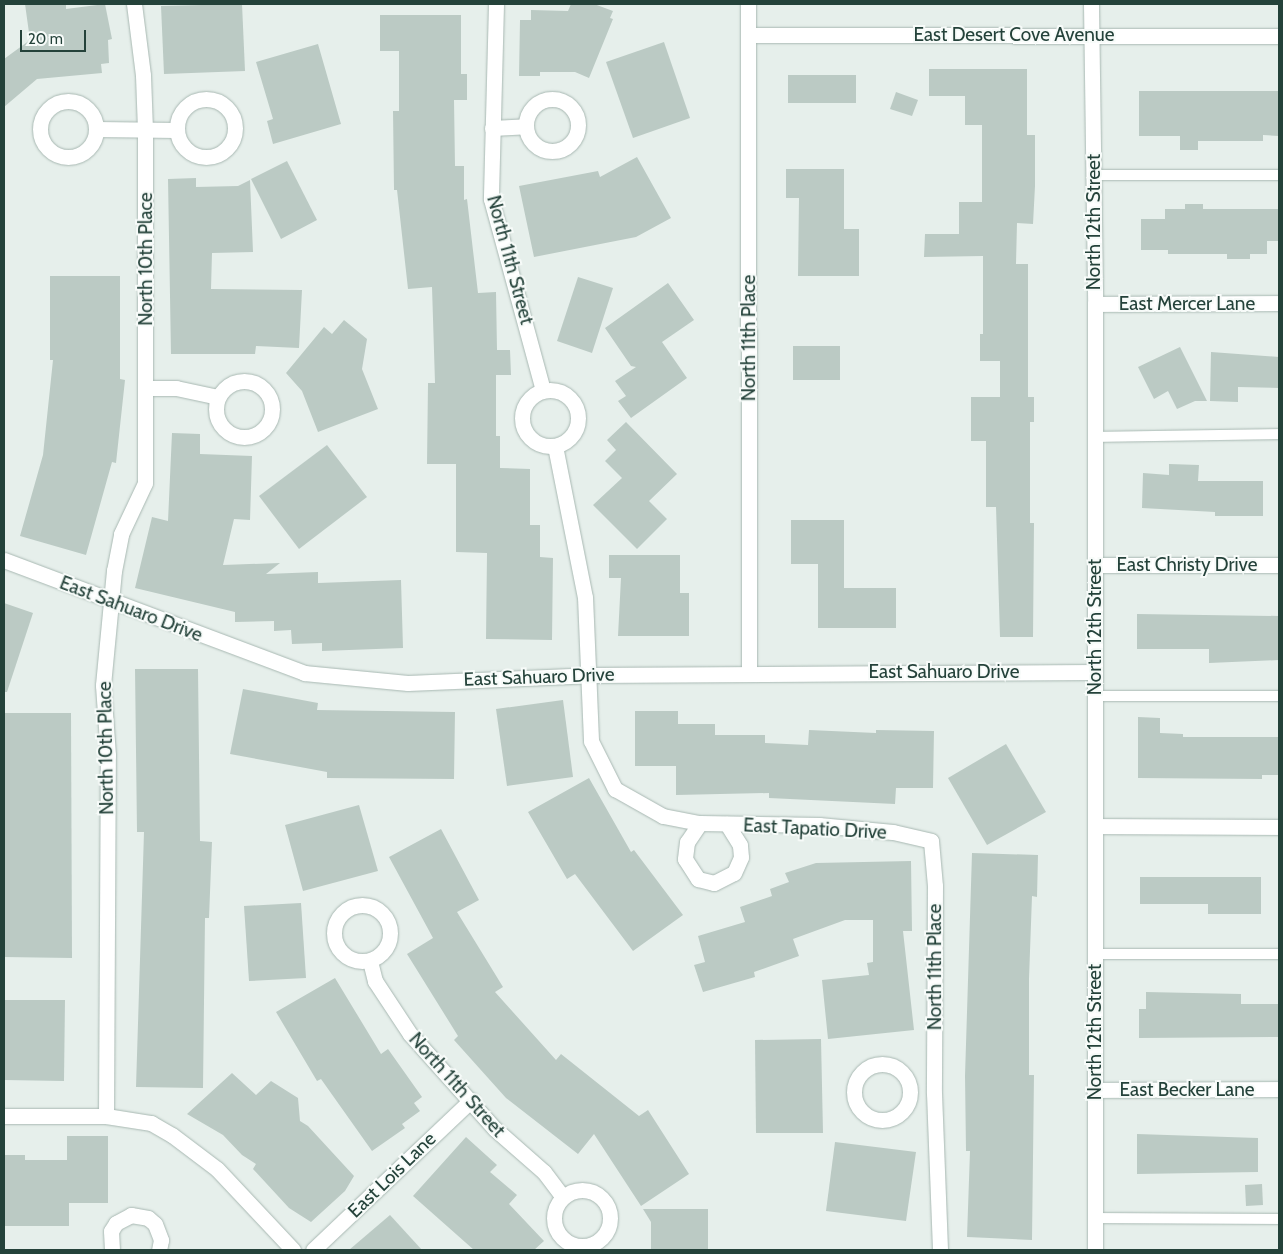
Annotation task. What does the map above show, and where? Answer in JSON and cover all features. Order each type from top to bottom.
[{"type":"street","name":"North 10th Place","points":[[106,1116],[108,755],[103,684],[121,534],[145,483],[145,130],[143,75],[134,4]]},
{"type":"street","name":"North 11th Street","points":[[496,4],[491,199],[543,390]]},
{"type":"street","name":"North 11th Place","points":[[748,4],[749,672]]},
{"type":"street","name":"North 12th Street","points":[[1091,4],[1093,35],[1095,304],[1094,1090],[1096,1250]]},
{"type":"street","name":"East Desert Cove Avenue","points":[[748,35],[1279,36]]},
{"type":"street","points":[[492,128],[526,126]]},
{"type":"street","points":[[96,129],[176,130]]},
{"type":"street","name":"East Mercer Lane","points":[[1095,304],[1279,303]]},
{"type":"street","points":[[146,388],[176,388],[218,397]]},
{"type":"street","points":[[543,390],[561,392],[569,397],[578,412],[576,430],[571,437],[555,446],[538,444],[531,439],[522,424],[524,407],[528,399],[543,390]]},
{"type":"street","points":[[555,446],[585,597],[588,675]]},
{"type":"street","name":"East Sahuaro Drive","points":[[4,560],[304,673],[408,683],[588,675],[749,672],[1095,672]]},
{"type":"street","name":"East Christy Drive","points":[[1095,565],[1279,565]]},
{"type":"street","name":"East Tapatio Drive","points":[[588,675],[591,741],[615,789],[663,816],[700,823],[819,825],[893,832],[931,841]]},
{"type":"street","name":"East Tapatio Drive","points":[[700,823],[687,842],[684,859],[698,879],[714,883],[734,873],[741,856],[740,845],[728,824]]},
{"type":"street","points":[[1095,826],[1279,827]]},
{"type":"street","name":"North 11th Place","points":[[931,841],[935,886],[934,1093],[940,1250]]},
{"type":"street","name":"North 11th Street","points":[[370,961],[375,981],[410,1034],[495,1129],[544,1172],[562,1197]]},
{"type":"street","name":"East Becker Lane","points":[[1094,1090],[1279,1090]]},
{"type":"street","points":[[911,1093],[934,1093]]},
{"type":"street","name":"East Lois Lane","points":[[313,1250],[471,1100]]},
{"type":"street","points":[[4,1116],[106,1116],[151,1123],[191,1148],[217,1169],[293,1250]]},
{"type":"street","points":[[107,1249],[111,1231],[116,1223],[131,1215],[140,1215],[148,1218],[160,1231],[159,1250]]},
{"type":"lane","points":[[1094,175],[1279,175]]},
{"type":"lane","points":[[1095,437],[1279,434]]},
{"type":"lane","points":[[1095,696],[1279,696]]},
{"type":"lane","points":[[1095,954],[1279,954]]},
{"type":"lane","points":[[1095,1218],[1279,1219]]},
{"type":"building","points":[[25,4],[66,4],[66,9],[105,4],[112,39],[108,40],[109,63],[101,64],[102,73],[37,79],[4,107],[4,59],[30,40]]},
{"type":"building","points":[[242,4],[245,71],[164,74],[161,6]]},
{"type":"building","points":[[571,4],[594,4],[613,11],[610,18],[613,19],[589,78],[575,72],[540,72],[540,76],[519,76],[520,20],[531,20],[531,10],[568,11]]},
{"type":"building","points":[[380,15],[461,15],[461,74],[467,74],[467,100],[454,100],[455,166],[464,166],[464,200],[467,199],[478,293],[496,292],[497,350],[510,350],[511,375],[496,375],[496,436],[500,436],[500,468],[530,469],[530,525],[540,525],[540,557],[553,558],[552,640],[486,639],[487,553],[456,552],[456,464],[427,464],[428,383],[435,383],[432,287],[408,289],[397,190],[394,190],[393,111],[399,111],[399,51],[380,51]]},
{"type":"building","points":[[664,42],[690,118],[633,138],[606,62]]},
{"type":"building","points":[[318,44],[341,124],[273,144],[267,121],[273,119],[256,62]]},
{"type":"building","points":[[929,69],[1027,69],[1027,135],[1035,135],[1033,224],[1017,223],[1016,264],[1028,264],[1028,397],[1034,397],[1034,422],[1030,422],[1030,523],[1034,523],[1033,637],[1000,637],[996,507],[986,507],[986,441],[971,441],[971,397],[1000,397],[1000,361],[980,361],[980,334],[983,334],[983,256],[924,257],[925,234],[959,234],[959,202],[982,202],[982,125],[965,125],[965,96],[929,96]]},
{"type":"building","points":[[788,75],[856,75],[856,103],[788,103]]},
{"type":"building","points":[[1139,91],[1279,91],[1279,136],[1263,135],[1263,141],[1198,141],[1198,150],[1180,150],[1180,136],[1139,136]]},
{"type":"building","points":[[896,92],[918,100],[912,116],[890,109]]},
{"type":"building","points":[[637,157],[671,218],[636,237],[534,257],[519,186],[598,171],[600,177]]},
{"type":"building","points":[[287,161],[317,220],[281,239],[251,179]]},
{"type":"building","points":[[786,169],[844,169],[844,229],[859,229],[859,276],[798,276],[799,198],[786,198]]},
{"type":"building","points":[[196,178],[196,187],[238,186],[250,180],[253,252],[212,253],[211,289],[302,290],[299,348],[256,346],[255,354],[171,354],[168,179]]},
{"type":"building","points":[[1185,204],[1203,204],[1203,209],[1279,209],[1279,241],[1267,241],[1267,254],[1250,254],[1250,259],[1227,259],[1227,254],[1168,254],[1168,250],[1141,250],[1141,219],[1165,219],[1165,209],[1185,209]]},
{"type":"building","points":[[50,276],[120,276],[120,379],[125,380],[116,463],[112,462],[86,555],[20,536],[43,455],[53,360],[50,360]]},
{"type":"building","points":[[578,277],[613,288],[592,353],[557,341]]},
{"type":"building","points":[[668,283],[694,320],[662,342],[687,378],[631,418],[618,401],[626,396],[615,381],[636,367],[631,366],[605,328]]},
{"type":"building","points":[[344,320],[367,339],[362,369],[378,409],[318,432],[302,391],[286,373],[324,327],[332,334]]},
{"type":"building","points":[[793,346],[840,346],[840,380],[793,380]]},
{"type":"building","points":[[1180,347],[1207,401],[1195,401],[1177,409],[1168,391],[1154,399],[1138,367]]},
{"type":"building","points":[[1211,352],[1279,357],[1279,388],[1238,387],[1238,402],[1210,401]]},
{"type":"building","points":[[626,422],[677,474],[649,501],[667,519],[637,549],[593,505],[622,478],[605,461],[616,450],[607,440]]},
{"type":"building","points":[[172,433],[200,434],[200,454],[252,456],[250,520],[234,519],[223,565],[280,563],[266,574],[318,572],[318,583],[401,580],[403,648],[322,651],[322,643],[292,644],[291,630],[274,631],[274,621],[235,622],[235,612],[135,588],[152,517],[168,521]]},
{"type":"building","points":[[327,445],[367,497],[299,549],[259,496]]},
{"type":"building","points":[[1169,464],[1199,465],[1198,481],[1263,481],[1263,516],[1215,516],[1215,512],[1142,508],[1143,473],[1169,475]]},
{"type":"building","points":[[791,520],[844,520],[844,588],[896,588],[896,628],[818,628],[818,564],[791,564]]},
{"type":"building","points":[[609,555],[680,555],[680,593],[689,593],[689,636],[618,636],[621,578],[609,578]]},
{"type":"building","points":[[4,603],[33,613],[7,692],[4,692]]},
{"type":"building","points":[[1137,614],[1279,616],[1279,660],[1209,663],[1209,649],[1137,649]]},
{"type":"building","points":[[135,669],[198,669],[200,841],[212,842],[209,918],[205,918],[203,1088],[136,1087],[144,832],[137,832]]},
{"type":"building","points":[[243,689],[318,703],[317,710],[455,712],[454,779],[327,778],[327,772],[230,754]]},
{"type":"building","points":[[563,700],[573,777],[507,786],[496,709]]},
{"type":"building","points":[[635,711],[678,711],[678,724],[715,724],[715,735],[765,735],[765,743],[808,745],[809,730],[876,733],[876,730],[934,731],[933,788],[896,788],[895,804],[769,798],[769,793],[676,795],[676,766],[635,766]]},
{"type":"building","points":[[4,713],[71,713],[72,958],[4,957]]},
{"type":"building","points":[[1138,717],[1160,718],[1160,733],[1183,734],[1183,737],[1279,737],[1279,775],[1262,775],[1262,779],[1138,778]]},
{"type":"building","points":[[1006,744],[1046,812],[987,845],[948,778]]},
{"type":"building","points":[[589,778],[631,852],[634,850],[683,915],[633,951],[575,874],[567,879],[528,812]]},
{"type":"building","points":[[359,805],[378,871],[303,891],[285,825]]},
{"type":"building","points":[[441,829],[479,900],[457,912],[503,987],[495,992],[556,1060],[561,1054],[639,1116],[648,1110],[689,1174],[641,1206],[594,1134],[578,1154],[506,1098],[454,1040],[458,1036],[407,954],[433,938],[389,857]]},
{"type":"building","points":[[972,853],[1038,855],[1037,897],[1032,896],[1029,979],[1029,1075],[1034,1075],[1032,1240],[967,1237],[970,1151],[966,1151],[965,1076]]},
{"type":"building","points":[[911,861],[912,931],[903,931],[914,1030],[828,1039],[822,980],[869,975],[867,963],[873,962],[873,920],[845,920],[793,939],[799,956],[754,972],[755,977],[703,992],[694,965],[705,962],[698,936],[745,922],[740,907],[772,896],[770,889],[789,882],[785,873],[816,863]]},
{"type":"building","points":[[1140,877],[1261,877],[1261,914],[1208,914],[1208,904],[1140,904]]},
{"type":"building","points":[[301,903],[306,978],[249,981],[244,906]]},
{"type":"building","points":[[335,978],[381,1054],[388,1049],[422,1097],[414,1103],[420,1111],[402,1124],[405,1128],[372,1151],[321,1079],[317,1081],[276,1012]]},
{"type":"building","points":[[1146,992],[1241,994],[1241,1004],[1279,1004],[1279,1037],[1139,1038],[1139,1009],[1146,1009]]},
{"type":"building","points":[[4,1000],[65,1000],[64,1081],[4,1080]]},
{"type":"building","points":[[821,1039],[823,1133],[756,1133],[755,1040]]},
{"type":"building","points":[[232,1073],[256,1095],[271,1081],[298,1098],[300,1121],[308,1126],[354,1176],[345,1191],[311,1222],[289,1208],[253,1169],[256,1164],[242,1155],[223,1135],[187,1114]]},
{"type":"building","points":[[1137,1134],[1258,1138],[1258,1172],[1137,1174]]},
{"type":"building","points":[[67,1136],[108,1136],[108,1203],[69,1203],[69,1226],[4,1226],[4,1155],[25,1155],[25,1160],[67,1160]]},
{"type":"building","points":[[466,1137],[497,1165],[490,1172],[517,1195],[509,1204],[544,1241],[534,1250],[474,1250],[413,1196]]},
{"type":"building","points":[[835,1142],[916,1152],[906,1221],[826,1211]]},
{"type":"building","points":[[1262,1184],[1263,1205],[1246,1206],[1245,1185]]},
{"type":"building","points":[[643,1209],[708,1209],[708,1250],[651,1250],[651,1222]]},
{"type":"building","points":[[390,1215],[422,1250],[349,1250]]}]
